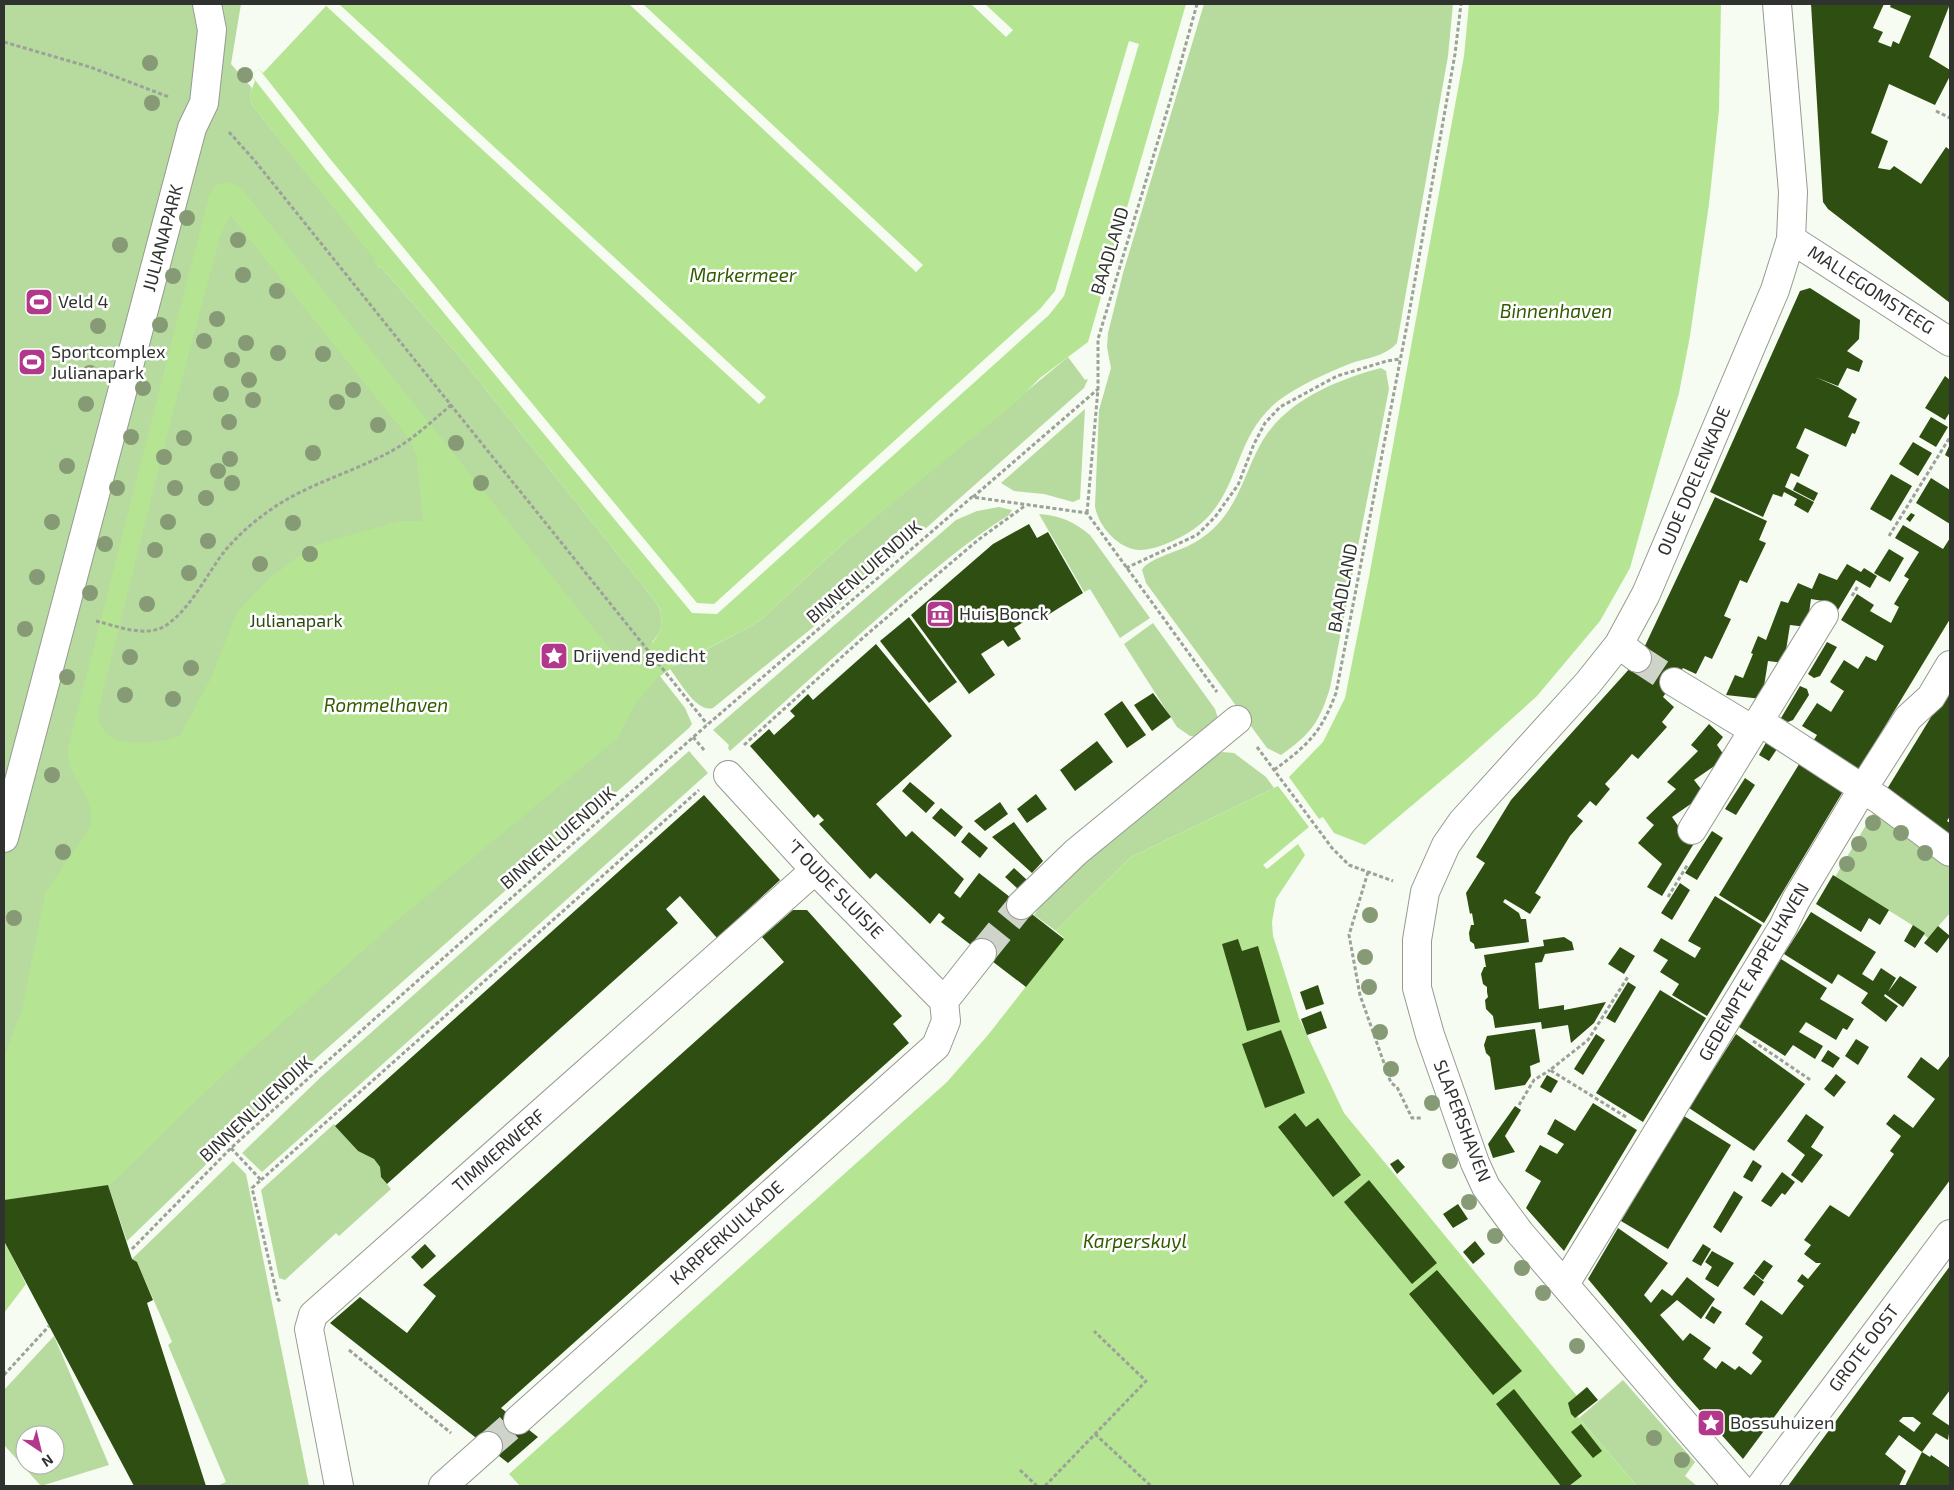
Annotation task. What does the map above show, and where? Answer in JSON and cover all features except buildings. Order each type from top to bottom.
[{"type":"street","name":"JULIANAPARK","points":[[4,838],[192,128],[204,103],[212,30],[207,4]]},
{"type":"street","name":"OUDE DOELENKADE","points":[[1425,892],[1446,844],[1462,822],[1588,683],[1628,651],[1646,594],[1775,290],[1791,239],[1793,192],[1777,4]]},
{"type":"street","name":"MALLEGOMSTEEG","points":[[1791,239],[1950,342]]},
{"type":"street","points":[[1692,830],[1762,730],[1824,614]]},
{"type":"street","name":"GEDEMPTE APPELHAVEN","points":[[1565,1284],[1726,1023],[1862,790],[1908,718],[1931,697],[1950,665]]},
{"type":"street","points":[[1674,682],[1762,730],[1880,800],[1950,852]]},
{"type":"street","points":[[1021,905],[1076,852],[1237,720]]},
{"type":"street","name":"'T OUDE SLUISJE","points":[[716,780],[815,870],[944,1001]]},
{"type":"street","name":"TIMMERWERF","points":[[309,1329],[313,1315],[815,870]]},
{"type":"street","name":"SLAPERSHAVEN","points":[[1425,892],[1417,940],[1417,988],[1430,1035],[1486,1187],[1520,1233],[1738,1486]]},
{"type":"street","points":[[944,1001],[982,953]]},
{"type":"street","name":"KARPERKUILKADE","points":[[518,1420],[936,1046],[946,1021],[944,1001]]},
{"type":"street","name":"GROTE OOST","points":[[1760,1486],[1950,1234]]},
{"type":"street","points":[[309,1329],[339,1486]]},
{"type":"street","points":[[443,1486],[483,1451]]},
{"type":"path","name":"BAADLAND","points":[[1087,513],[1098,389],[1098,339],[1171,98],[1197,4]]},
{"type":"path","name":"BAADLAND","points":[[1274,770],[1301,750],[1314,737],[1328,715],[1336,693],[1400,359],[1455,54],[1461,4]]},
{"type":"path","points":[[4,42],[90,68],[144,86],[175,99],[204,103],[255,161],[626,627],[707,724]]},
{"type":"path","points":[[1936,110],[1950,118]]},
{"type":"path","points":[[1126,568],[1197,535],[1215,517],[1238,485],[1254,444],[1265,423],[1280,407],[1337,376],[1387,360],[1400,359]]},
{"type":"path","name":"BINNENLUIENDIJK","points":[[132,1249],[231,1148],[371,1022],[707,724],[1098,389]]},
{"type":"path","points":[[90,620],[150,632],[165,626],[190,600],[225,551],[265,513],[289,496],[364,465],[404,444],[451,405]]},
{"type":"path","points":[[1889,536],[1950,437]]},
{"type":"path","points":[[972,497],[1087,513],[1332,848],[1349,865],[1425,892]]},
{"type":"path","points":[[740,748],[880,623],[978,540],[1027,504]]},
{"type":"path","points":[[693,737],[706,751]]},
{"type":"path","points":[[483,1451],[347,1348],[309,1329],[278,1300],[252,1188],[716,780]]},
{"type":"path","points":[[1368,872],[1350,935],[1360,995],[1391,1083],[1397,1087],[1412,1118],[1439,1118],[1458,1114]]},
{"type":"path","points":[[1519,1106],[1534,1080],[1588,1040],[1629,975]]},
{"type":"path","points":[[1726,1023],[1812,1082]]},
{"type":"path","points":[[1550,1070],[1657,1135]]},
{"type":"path","points":[[231,1148],[261,1180]]},
{"type":"path","points":[[4,1375],[49,1326]]},
{"type":"path","points":[[1045,1486],[1146,1380],[1094,1330]]},
{"type":"path","points":[[1095,1434],[1150,1486]]},
{"type":"path","points":[[1020,1470],[1037,1486]]},
{"type":"green space","name":"Julianapark","points":[[4,4],[241,4],[231,64],[252,88],[250,94],[252,105],[377,261],[378,268],[380,266],[460,357],[656,602],[659,607],[662,623],[659,633],[652,642],[670,668],[762,619],[840,546],[1068,357],[1085,380],[1088,379],[1084,388],[827,616],[713,708],[700,706],[694,701],[670,669],[660,676],[685,708],[692,724],[689,728],[314,1060],[127,1241],[108,1185],[4,1200]]},
{"type":"green space","points":[[1204,4],[1453,4],[1448,56],[1397,343],[1381,354],[1349,364],[1312,380],[1278,401],[1261,419],[1249,438],[1232,478],[1209,516],[1190,532],[1163,545],[1138,550],[1128,548],[1109,534],[1098,517],[1095,506],[1099,410],[1111,368],[1107,347],[1108,333],[1123,273]]},
{"type":"green space","points":[[1381,368],[1386,371],[1389,389],[1330,688],[1313,727],[1300,741],[1281,755],[1267,748],[1146,583],[1142,570],[1156,559],[1198,540],[1221,521],[1228,512],[1266,436],[1292,408],[1326,388],[1362,373]]},
{"type":"green space","points":[[1085,409],[1080,499],[1073,502],[1044,494],[1014,491],[1001,483]]},
{"type":"green space","points":[[999,507],[1012,510],[1009,515],[967,544],[914,587],[730,751],[729,745],[713,730],[956,520],[977,511]]},
{"type":"green space","points":[[1039,514],[1066,520],[1079,526],[1090,535],[1150,618],[1120,638],[1090,589],[1084,592]]},
{"type":"green space","points":[[1153,623],[1215,709],[1218,718],[1199,737],[1190,736],[1177,727],[1124,644]]},
{"type":"green space","points":[[689,751],[708,773],[262,1172],[242,1153],[321,1077]]},
{"type":"green space","points":[[1222,752],[1234,753],[1266,777],[1274,788],[1131,857],[1056,931],[1034,915],[1055,886],[1151,809],[1183,774]]},
{"type":"green space","points":[[1878,805],[1950,860],[1950,913],[1928,938],[1924,935],[1925,933],[1835,877]]},
{"type":"green space","points":[[334,1124],[358,1151],[374,1159],[380,1167],[381,1177],[391,1189],[339,1236],[336,1233],[285,1280],[279,1278],[261,1190]]},
{"type":"green space","points":[[233,1161],[246,1174],[309,1486],[217,1486],[226,1482],[168,1345],[172,1342],[137,1262],[132,1259]]},
{"type":"green space","points":[[54,1336],[109,1465],[41,1486],[31,1475],[65,1475],[65,1425],[15,1425],[15,1457],[4,1445],[4,1390]]},
{"type":"green space","points":[[1623,1380],[1695,1462],[1685,1476],[1697,1486],[1637,1486],[1579,1418]]},
{"type":"water","name":"Markermeer","points":[[324,4],[1186,4],[1088,342],[1040,378],[1015,403],[840,546],[762,619],[675,665],[659,676],[635,704],[618,738],[400,918],[222,1076],[109,1186],[4,1200],[4,1058],[22,1010],[45,893],[89,829],[91,817],[90,806],[71,769],[68,759],[68,748],[209,195],[216,185],[231,182],[242,189],[608,646],[619,652],[630,654],[641,651],[650,645],[657,636],[661,626],[661,614],[656,602],[460,357],[380,266],[378,268],[374,263],[376,261],[252,105],[250,94],[255,81],[251,75],[259,69],[263,73],[326,6]],"holes":[[[230,215],[411,441],[417,460],[423,521],[399,521],[313,546],[272,576],[237,612],[211,678],[180,736],[156,742],[129,743],[117,740],[107,734],[100,725],[98,711],[165,443],[220,237]]]},
{"type":"water","name":"Binnenhaven","points":[[1469,4],[1721,4],[1719,110],[1709,204],[1690,336],[1679,393],[1630,568],[1600,621],[1537,696],[1466,760],[1365,845],[1334,833],[1323,817],[1319,819],[1289,777],[1323,742],[1345,698],[1369,577],[1464,56]]},
{"type":"water","name":"Karperskuyl","points":[[1278,786],[1309,827],[1263,865],[1267,869],[1298,844],[1305,855],[1276,899],[1272,922],[1273,936],[1299,1018],[1344,1113],[1577,1396],[1572,1410],[1637,1486],[520,1486],[509,1474],[947,1082],[988,1035],[1064,938],[1056,931],[1131,857]]},
{"type":"water","points":[[4,1241],[26,1284],[4,1313]]},
{"type":"pier","points":[[324,4],[339,4],[766,397],[759,404]]},
{"type":"pier","points":[[629,4],[643,4],[923,265],[916,272]]},
{"type":"pier","points":[[971,4],[985,4],[1013,30],[1006,37]]},
{"type":"pier","points":[[1129,41],[1139,44],[1064,296],[1049,315],[717,614],[692,613],[325,169],[251,75],[259,69],[331,160],[697,603],[714,604],[1040,309],[1055,291]]},
{"type":"tunnel","points":[[1637,658],[1674,682]]},
{"type":"tunnel","points":[[982,953],[1021,905]]},
{"type":"tunnel","points":[[488,1446],[518,1420]]},
{"type":"place","name":"Veld 4","points":[[39,302]]},
{"type":"place","name":"Sportcomplex Julianapark","points":[[32,362]]},
{"type":"place","name":"Huis Bonck","points":[[940,614]]},
{"type":"place","name":"Drijvend gedicht","points":[[554,656]]},
{"type":"place","name":"Bossuhuizen","points":[[1711,1423]]},
{"type":"water label","name":"Rommelhaven","points":[[386,705]]}]
